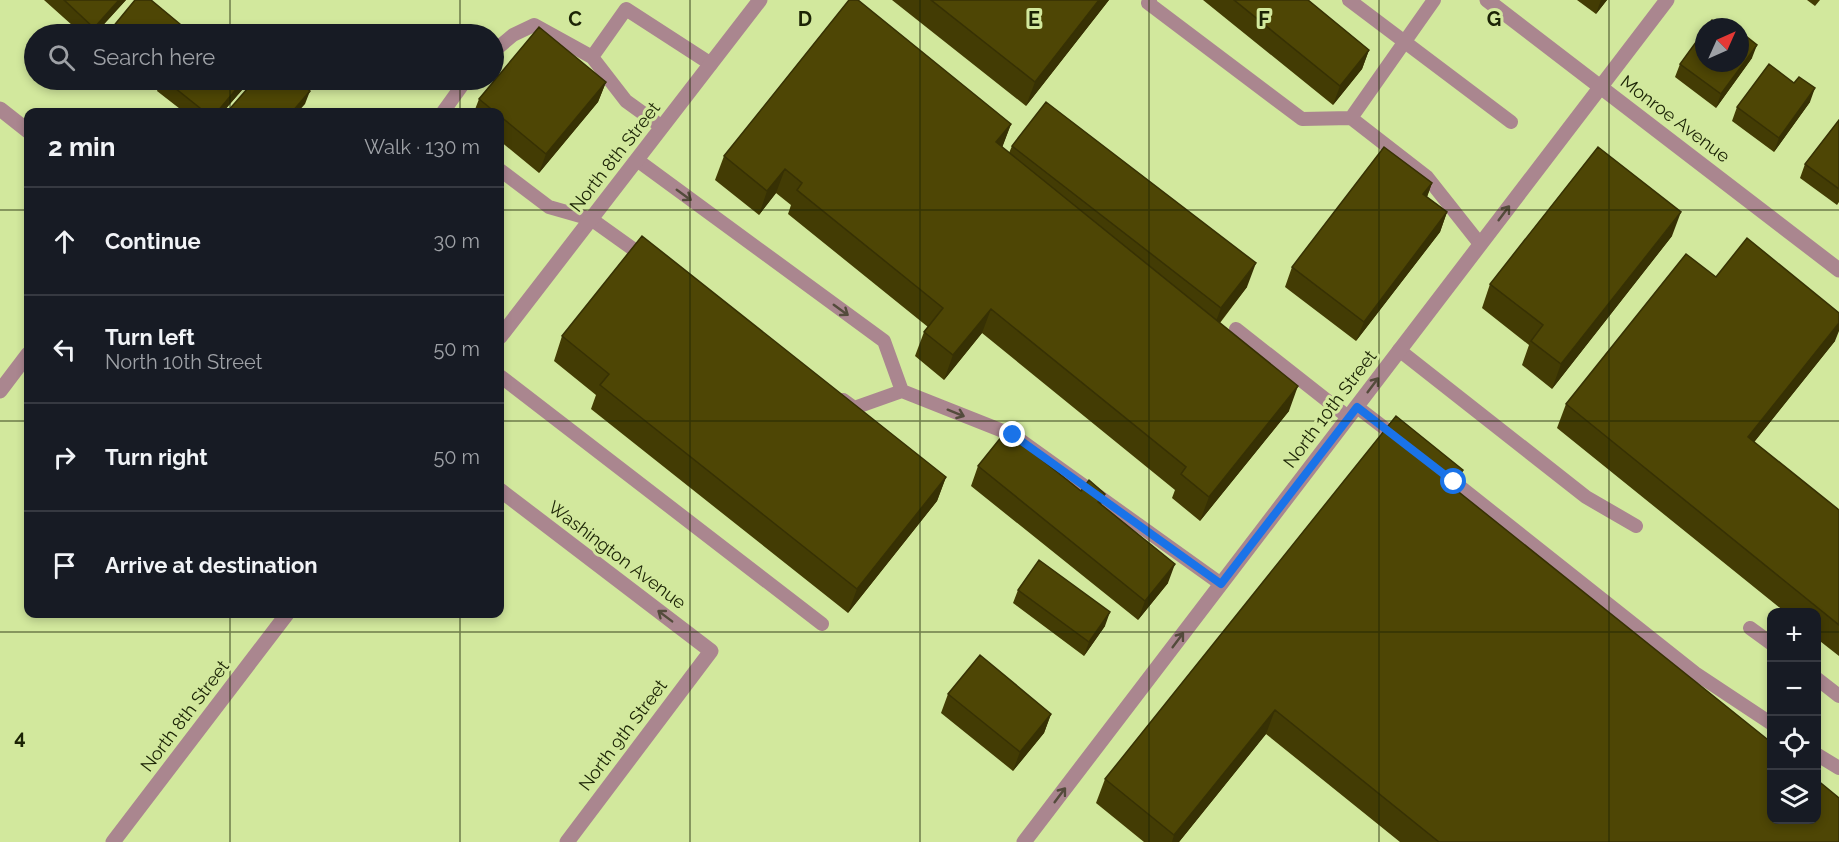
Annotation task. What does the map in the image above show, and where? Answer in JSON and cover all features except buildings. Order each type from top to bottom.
[{"type":"street","name":"North 8th Street","points":[[504,332],[760,0]]},
{"type":"street","name":"Monroe Avenue","points":[[1487,0],[1839,270]]},
{"type":"street","name":"North 10th Street","points":[[1024,842],[1667,0]]},
{"type":"street","points":[[0,110],[24,128]]},
{"type":"street","points":[[0,391],[24,359]]},
{"type":"street","name":"Washington Avenue","points":[[504,493],[711,651]]},
{"type":"street","name":"North 8th Street","points":[[113,842],[284,618]]},
{"type":"street","name":"North 9th Street","points":[[567,842],[711,651]]},
{"type":"lane","points":[[1150,0],[1148,3],[1302,119],[1351,118],[1427,177],[1480,244]]},
{"type":"lane","points":[[1349,0],[1511,122]]},
{"type":"lane","points":[[1351,118],[1434,0]]},
{"type":"lane","points":[[592,57],[626,9],[711,64]]},
{"type":"lane","points":[[504,43],[513,35],[534,25],[592,57],[626,101],[662,127]]},
{"type":"lane","points":[[446,108],[459,90]]},
{"type":"lane","points":[[637,160],[884,341],[902,392]]},
{"type":"lane","points":[[504,173],[549,207],[591,219],[659,268]]},
{"type":"lane","points":[[1236,329],[1353,412],[1412,449]]},
{"type":"lane","points":[[1399,350],[1586,497],[1636,526]]},
{"type":"lane","points":[[504,379],[822,624]]},
{"type":"lane","points":[[835,394],[854,408],[902,392],[1013,435],[1221,584]]},
{"type":"lane","points":[[1429,462],[1695,673],[1767,721]]},
{"type":"lane","points":[[1750,628],[1767,640]]},
{"type":"lane","points":[[1821,682],[1839,696]]},
{"type":"lane","points":[[1821,757],[1839,768]]},
{"type":"route","points":[[1013,435],[1221,584],[1357,407],[1454,482]]}]
